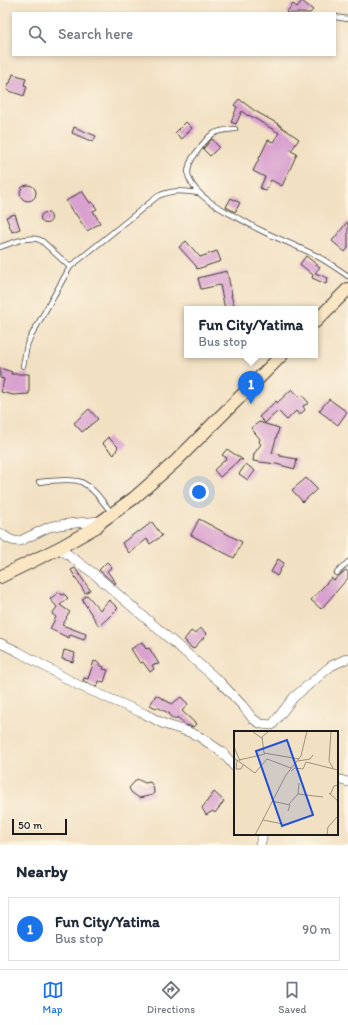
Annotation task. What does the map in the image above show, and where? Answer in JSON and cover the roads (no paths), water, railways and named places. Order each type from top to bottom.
[{"type":"main road","points":[[318,319],[348,289]]},
{"type":"main road","points":[[0,577],[59,548],[96,527],[134,498],[176,461],[279,358]]},
{"type":"street","points":[[0,534],[9,540],[20,541],[49,527],[102,521]]},
{"type":"street","points":[[59,548],[93,573],[220,682],[253,719],[270,729],[294,697],[331,666],[348,658]]},
{"type":"street","points":[[0,643],[78,685],[145,714],[164,724],[200,737],[222,752],[234,766]]},
{"type":"street","points":[[338,779],[348,782]]},
{"type":"street","points":[[260,845],[262,835]]},
{"type":"lane","points":[[336,17],[348,19]]},
{"type":"lane","points":[[235,129],[222,130],[214,133],[207,138],[192,157],[189,164],[188,174],[189,179],[199,193],[223,210],[256,228],[318,256],[348,276]]},
{"type":"lane","points":[[23,366],[27,345],[30,338],[70,267],[158,196],[175,190],[199,193]]},
{"type":"lane","points":[[0,246],[22,240],[39,238],[70,267]]},
{"type":"lane","points":[[39,482],[82,482],[97,494],[113,514]]},
{"type":"lane","points":[[337,573],[348,562]]},
{"type":"place","name":"Fun City/Yatima","points":[[251,404]]}]
